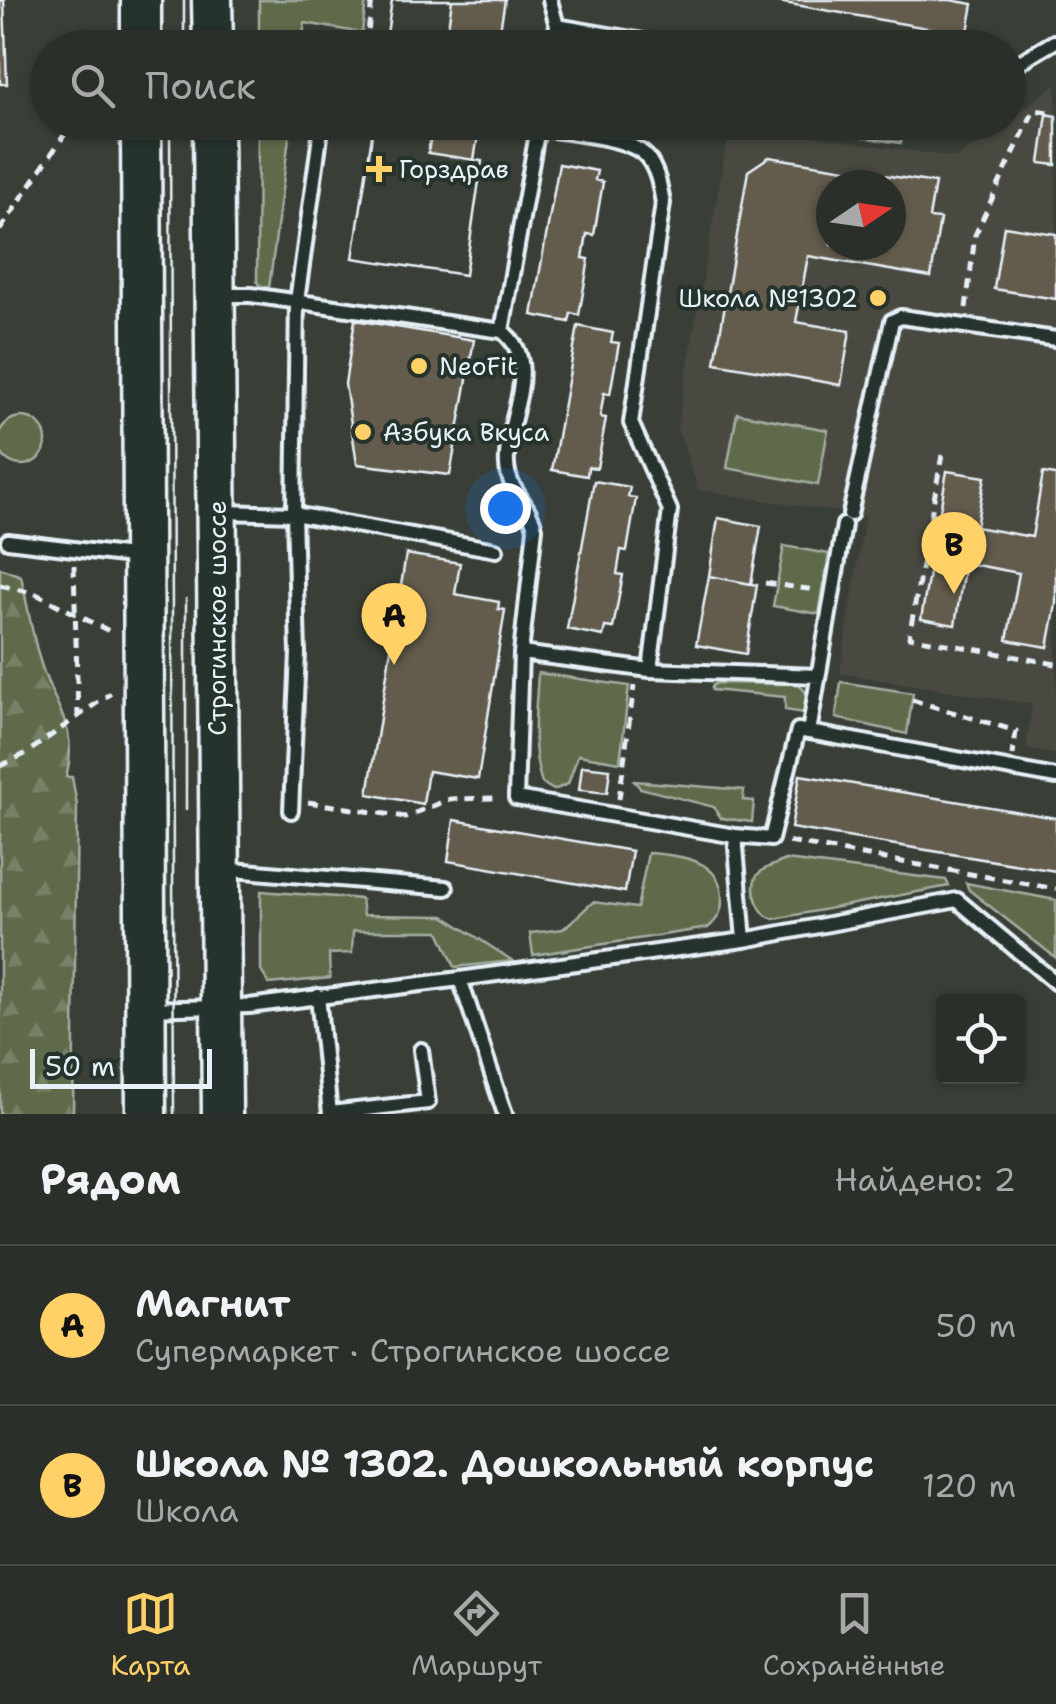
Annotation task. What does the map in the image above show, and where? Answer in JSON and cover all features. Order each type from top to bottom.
[{"type":"main road","points":[[140,0],[141,30]]},
{"type":"main road","points":[[212,0],[213,30]]},
{"type":"main road","points":[[141,140],[146,1114]]},
{"type":"main road","name":"Строгинское шоссе","points":[[214,140],[222,1114]]},
{"type":"lane","points":[[550,0],[556,30]]},
{"type":"lane","points":[[557,26],[580,30]]},
{"type":"lane","points":[[1026,57],[1055,38]]},
{"type":"lane","points":[[291,805],[298,653],[294,514],[296,301],[319,140]]},
{"type":"lane","points":[[502,331],[535,140]]},
{"type":"lane","points":[[609,140],[628,144],[646,156],[659,179],[663,203],[632,423],[670,510],[643,669]]},
{"type":"lane","points":[[215,295],[296,301],[502,331],[512,338],[523,363],[506,462],[514,490],[532,512],[535,528],[521,653],[516,798],[734,836],[772,839],[798,730],[1056,777]]},
{"type":"lane","points":[[808,732],[832,592],[892,321],[900,317],[1056,338]]},
{"type":"lane","points":[[216,512],[294,514],[496,550]]},
{"type":"lane","points":[[8,542],[142,557]]},
{"type":"lane","points":[[521,653],[643,669],[818,676]]},
{"type":"lane","points":[[734,836],[744,940]]},
{"type":"lane","points":[[219,868],[446,888]]},
{"type":"lane","points":[[145,1008],[220,1007],[460,979],[744,940],[957,900],[1056,984]]},
{"type":"lane","points":[[460,979],[505,1114]]},
{"type":"lane","points":[[318,996],[330,1114],[428,1102],[421,1050]]},
{"type":"path","points":[[368,30],[372,0]]},
{"type":"path","points":[[1026,127],[1034,110],[1056,113]]},
{"type":"path","points":[[0,230],[61,140]]},
{"type":"path","points":[[964,326],[975,235],[1020,140]]},
{"type":"path","points":[[942,454],[909,638],[1056,664]]},
{"type":"path","points":[[74,550],[78,717]]},
{"type":"path","points":[[765,583],[832,592]]},
{"type":"path","points":[[0,585],[36,594],[111,632]]},
{"type":"path","points":[[616,816],[643,669]]},
{"type":"path","points":[[0,766],[111,693]]},
{"type":"path","points":[[912,700],[1016,731],[1011,769]]},
{"type":"path","points":[[291,805],[405,817],[450,799],[516,798]]},
{"type":"path","points":[[772,839],[1056,889]]},
{"type":"shaded area","name":"Школа №1302","points":[[1056,85],[1056,754],[1026,749],[1032,704],[840,673],[865,516],[699,490],[677,428],[727,140],[840,140],[956,158],[981,140],[1026,140],[1026,107]]},
{"type":"green space","points":[[259,0],[366,0],[362,30],[305,23],[304,30],[259,30]]},
{"type":"green space","points":[[258,140],[289,140],[269,288],[257,281]]},
{"type":"green space","points":[[737,413],[828,430],[818,485],[727,468]]},
{"type":"green space","points":[[13,419],[31,419],[44,432],[44,450],[31,463],[13,463],[0,450],[0,432]]},
{"type":"green space","points":[[784,546],[829,554],[819,614],[773,606]]},
{"type":"green space","points":[[0,568],[21,576],[39,656],[70,745],[66,777],[72,777],[77,805],[73,1114],[0,1114]]},
{"type":"green space","points":[[538,673],[629,686],[620,762],[578,755],[568,784],[554,790],[542,783],[535,742]]},
{"type":"green space","points":[[841,682],[913,693],[907,734],[836,718]]},
{"type":"green space","points":[[717,683],[798,684],[806,692],[804,713],[785,710],[785,697],[712,690]]},
{"type":"green space","points":[[634,781],[744,790],[743,800],[754,801],[752,822],[721,818],[714,807],[640,788]]},
{"type":"green space","points":[[648,853],[697,862],[715,876],[722,905],[708,928],[533,955],[530,933],[563,929],[593,902],[637,908]]},
{"type":"green space","points":[[786,860],[946,880],[949,886],[774,919],[760,908],[754,883],[762,871]]},
{"type":"green space","points":[[966,883],[1056,900],[1056,958],[969,890]]},
{"type":"green space","points":[[261,891],[361,899],[363,915],[444,916],[513,961],[455,967],[439,931],[353,931],[352,953],[329,954],[330,978],[269,984],[261,971]]},
{"type":"building","points":[[0,0],[4,0],[7,84],[0,84]]},
{"type":"building","points":[[392,0],[452,0],[448,30],[388,30]]},
{"type":"building","points":[[392,0],[505,0],[500,30],[388,30]]},
{"type":"building","points":[[767,0],[950,0],[973,4],[968,30],[933,29]]},
{"type":"building","points":[[1047,114],[1056,116],[1056,165],[1040,163]]},
{"type":"building","points":[[371,140],[430,140],[428,153],[482,161],[465,275],[353,258]]},
{"type":"building","points":[[371,140],[477,140],[474,160],[482,161],[465,275],[353,258]]},
{"type":"building","points":[[769,157],[852,170],[816,170],[816,257],[808,256],[796,322],[850,331],[841,385],[715,363],[748,171]]},
{"type":"building","points":[[559,164],[597,171],[595,180],[603,182],[594,235],[587,234],[583,258],[589,259],[579,315],[571,313],[569,322],[532,315]]},
{"type":"building","points":[[906,178],[935,183],[929,218],[940,219],[931,277],[831,260],[906,260]]},
{"type":"building","points":[[1004,226],[1056,234],[1056,299],[994,289]]},
{"type":"building","points":[[355,320],[474,340],[450,475],[357,464],[345,384]]},
{"type":"building","points":[[578,326],[613,333],[611,342],[619,343],[610,394],[604,393],[600,417],[606,418],[597,468],[588,467],[587,476],[552,470]]},
{"type":"building","points":[[947,471],[985,477],[976,527],[1032,537],[1043,473],[1056,475],[1056,604],[1048,647],[1007,640],[1019,573],[965,563],[955,625],[921,619]]},
{"type":"building","points":[[594,481],[630,487],[628,497],[636,498],[627,551],[621,550],[617,574],[623,575],[613,628],[605,627],[603,636],[567,629]]},
{"type":"building","points":[[718,518],[761,526],[751,584],[709,576]]},
{"type":"building","points":[[406,554],[460,563],[455,594],[499,602],[498,609],[505,610],[478,779],[428,771],[423,804],[368,794]]},
{"type":"building","points":[[709,576],[757,585],[746,654],[696,645]]},
{"type":"building","points":[[582,766],[610,769],[607,793],[579,790]]},
{"type":"building","points":[[800,775],[1056,818],[1056,871],[791,828]]},
{"type":"building","points":[[454,820],[632,851],[625,892],[448,861]]},
{"type":"tram line","points":[[184,0],[184,30]]},
{"type":"tram line","points":[[170,140],[174,1114]]},
{"type":"tram line","points":[[186,599],[186,809]]},
{"type":"place","name":"Горздрав","points":[[379,169]]},
{"type":"place","name":"Школа №1302","points":[[878,298]]},
{"type":"place","name":"NeoFit","points":[[419,366]]},
{"type":"place","name":"Азбука Вкуса","points":[[363,432]]},
{"type":"place","name":"Школа № 1302. Дошкольный корпус","points":[[954,594]]},
{"type":"place","name":"Магнит","points":[[394,665]]}]
